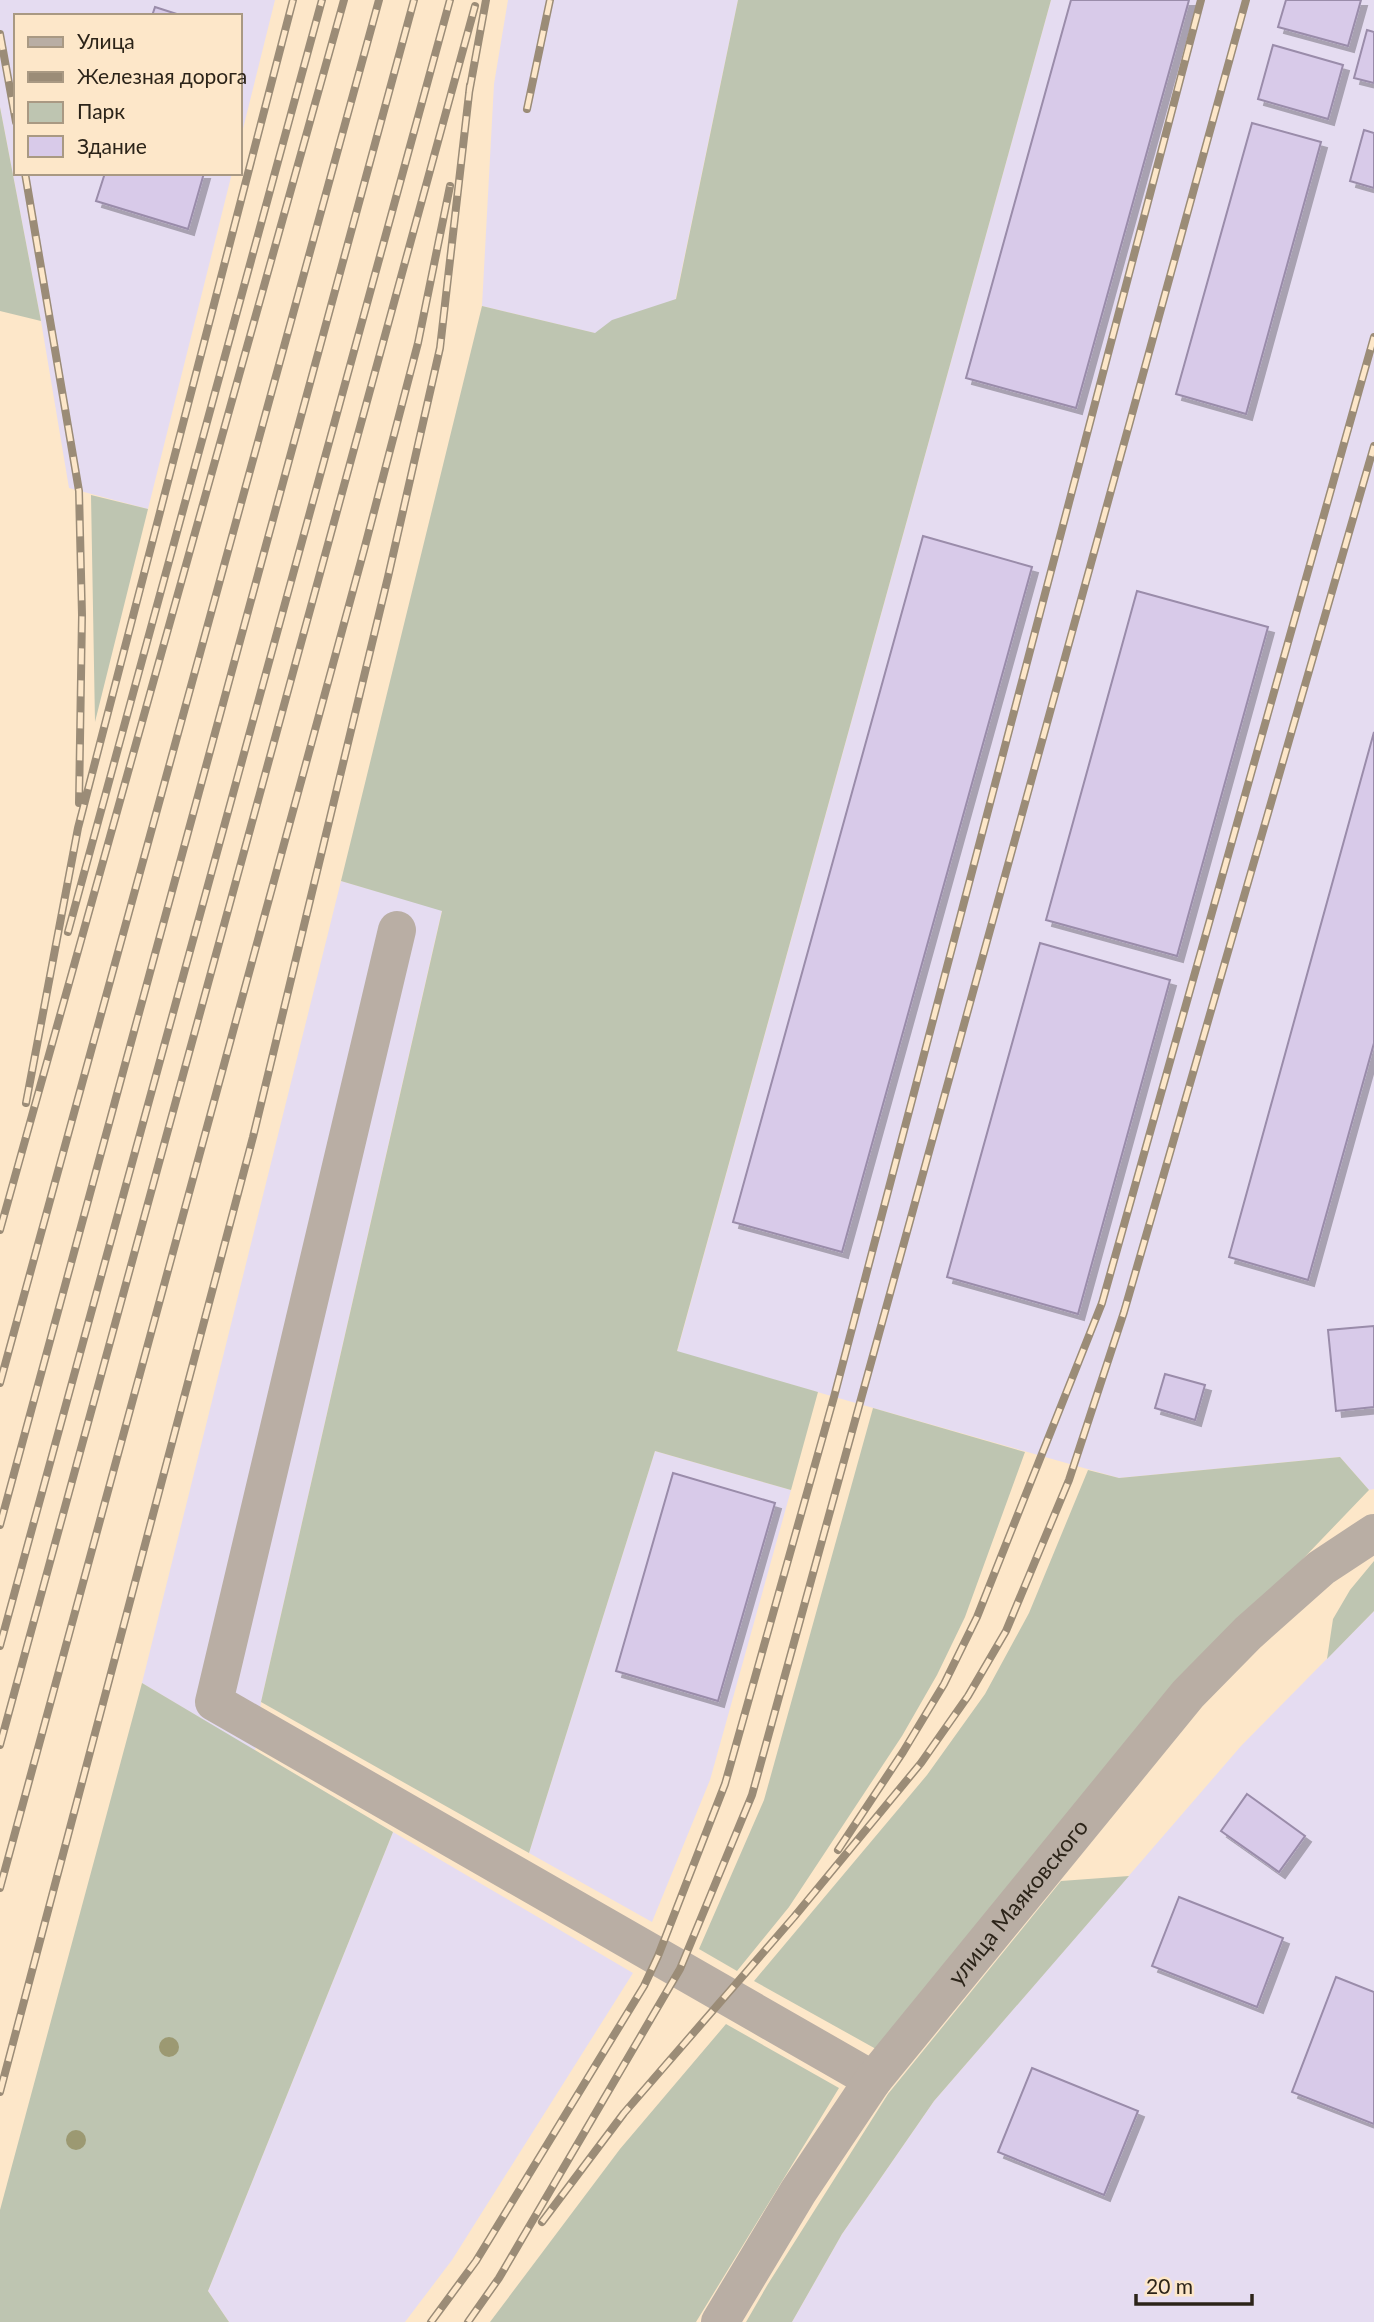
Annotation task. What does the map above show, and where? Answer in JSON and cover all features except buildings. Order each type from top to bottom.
[{"type":"street","points":[[397,930],[214,1702],[873,2080]]},
{"type":"street","name":"улица Маяковского","points":[[720,2322],[798,2192],[873,2080],[1197,1684],[1248,1633],[1321,1568],[1374,1533]]},
{"type":"shaded area","points":[[0,0],[275,0],[242,133],[242,14],[14,14],[14,175],[232,175],[148,509],[69,488],[41,321],[0,107]]},
{"type":"shaded area","points":[[508,0],[738,0],[665,350],[482,306],[494,84]]},
{"type":"shaded area","points":[[1051,0],[1374,0],[1374,1489],[1369,1490],[1340,1457],[1119,1478],[677,1352]]},
{"type":"shaded area","points":[[341,881],[442,910],[261,1702],[255,1751],[142,1683]]},
{"type":"shaded area","points":[[655,1451],[791,1490],[710,1780],[652,1922],[529,1853]]},
{"type":"shaded area","points":[[1374,1611],[1374,2322],[792,2322],[842,2234],[934,2101],[1241,1746]]},
{"type":"shaded area","points":[[393,1832],[633,1973],[452,2260],[405,2322],[229,2322],[208,2291]]},
{"type":"green space","points":[[738,0],[1051,0],[677,1351],[818,1392],[791,1490],[655,1451],[529,1853],[261,1702],[442,911],[341,881],[482,306],[595,333],[612,320],[676,299]]},
{"type":"green space","points":[[0,107],[41,321],[0,311]]},
{"type":"green space","points":[[91,495],[148,509],[95,722]]},
{"type":"green space","points":[[873,1408],[1025,1452],[965,1617],[937,1675],[902,1736],[789,1907],[737,1971],[699,1949],[764,1800]]},
{"type":"green space","points":[[1340,1457],[1369,1490],[1274,1589],[876,2049],[754,1981],[927,1775],[985,1694],[1029,1613],[1088,1470],[1119,1478]]},
{"type":"green space","points":[[1374,1561],[1374,1611],[1327,1659],[1333,1619],[1350,1590]]},
{"type":"green space","points":[[142,1683],[393,1832],[208,2291],[229,2322],[0,2322],[0,2210]]},
{"type":"green space","points":[[1129,1876],[934,2101],[842,2234],[792,2322],[746,2322],[888,2094],[1061,1881]]},
{"type":"green space","points":[[726,2024],[839,2088],[696,2322],[490,2322],[620,2149]]},
{"type":"railway","points":[[26,1103],[78,828],[293,0]]},
{"type":"railway","points":[[68,932],[322,0]]},
{"type":"railway","points":[[0,1230],[344,0]]},
{"type":"railway","points":[[0,1383],[379,0]]},
{"type":"railway","points":[[0,1525],[414,0]]},
{"type":"railway","points":[[0,1646],[450,0]]},
{"type":"railway","points":[[469,93],[486,0]]},
{"type":"railway","points":[[527,109],[550,0]]},
{"type":"railway","points":[[431,2322],[476,2261],[644,1986],[725,1784],[834,1397],[1201,0]]},
{"type":"railway","points":[[468,2322],[499,2278],[680,1969],[752,1795],[1246,0]]},
{"type":"railway","points":[[0,1745],[475,6]]},
{"type":"railway","points":[[0,34],[14,111]]},
{"type":"railway","points":[[0,2092],[253,1137],[388,577],[440,348],[470,85]]},
{"type":"railway","points":[[25,175],[79,491],[82,615],[79,803]]},
{"type":"railway","points":[[0,1888],[364,550],[418,343],[450,186]]},
{"type":"railway","points":[[838,1850],[944,1684],[977,1617],[1102,1303],[1374,337]]},
{"type":"railway","points":[[542,2222],[624,2113],[794,1917],[921,1763],[968,1696],[1006,1631],[1069,1480],[1124,1312],[1374,446]]}]
